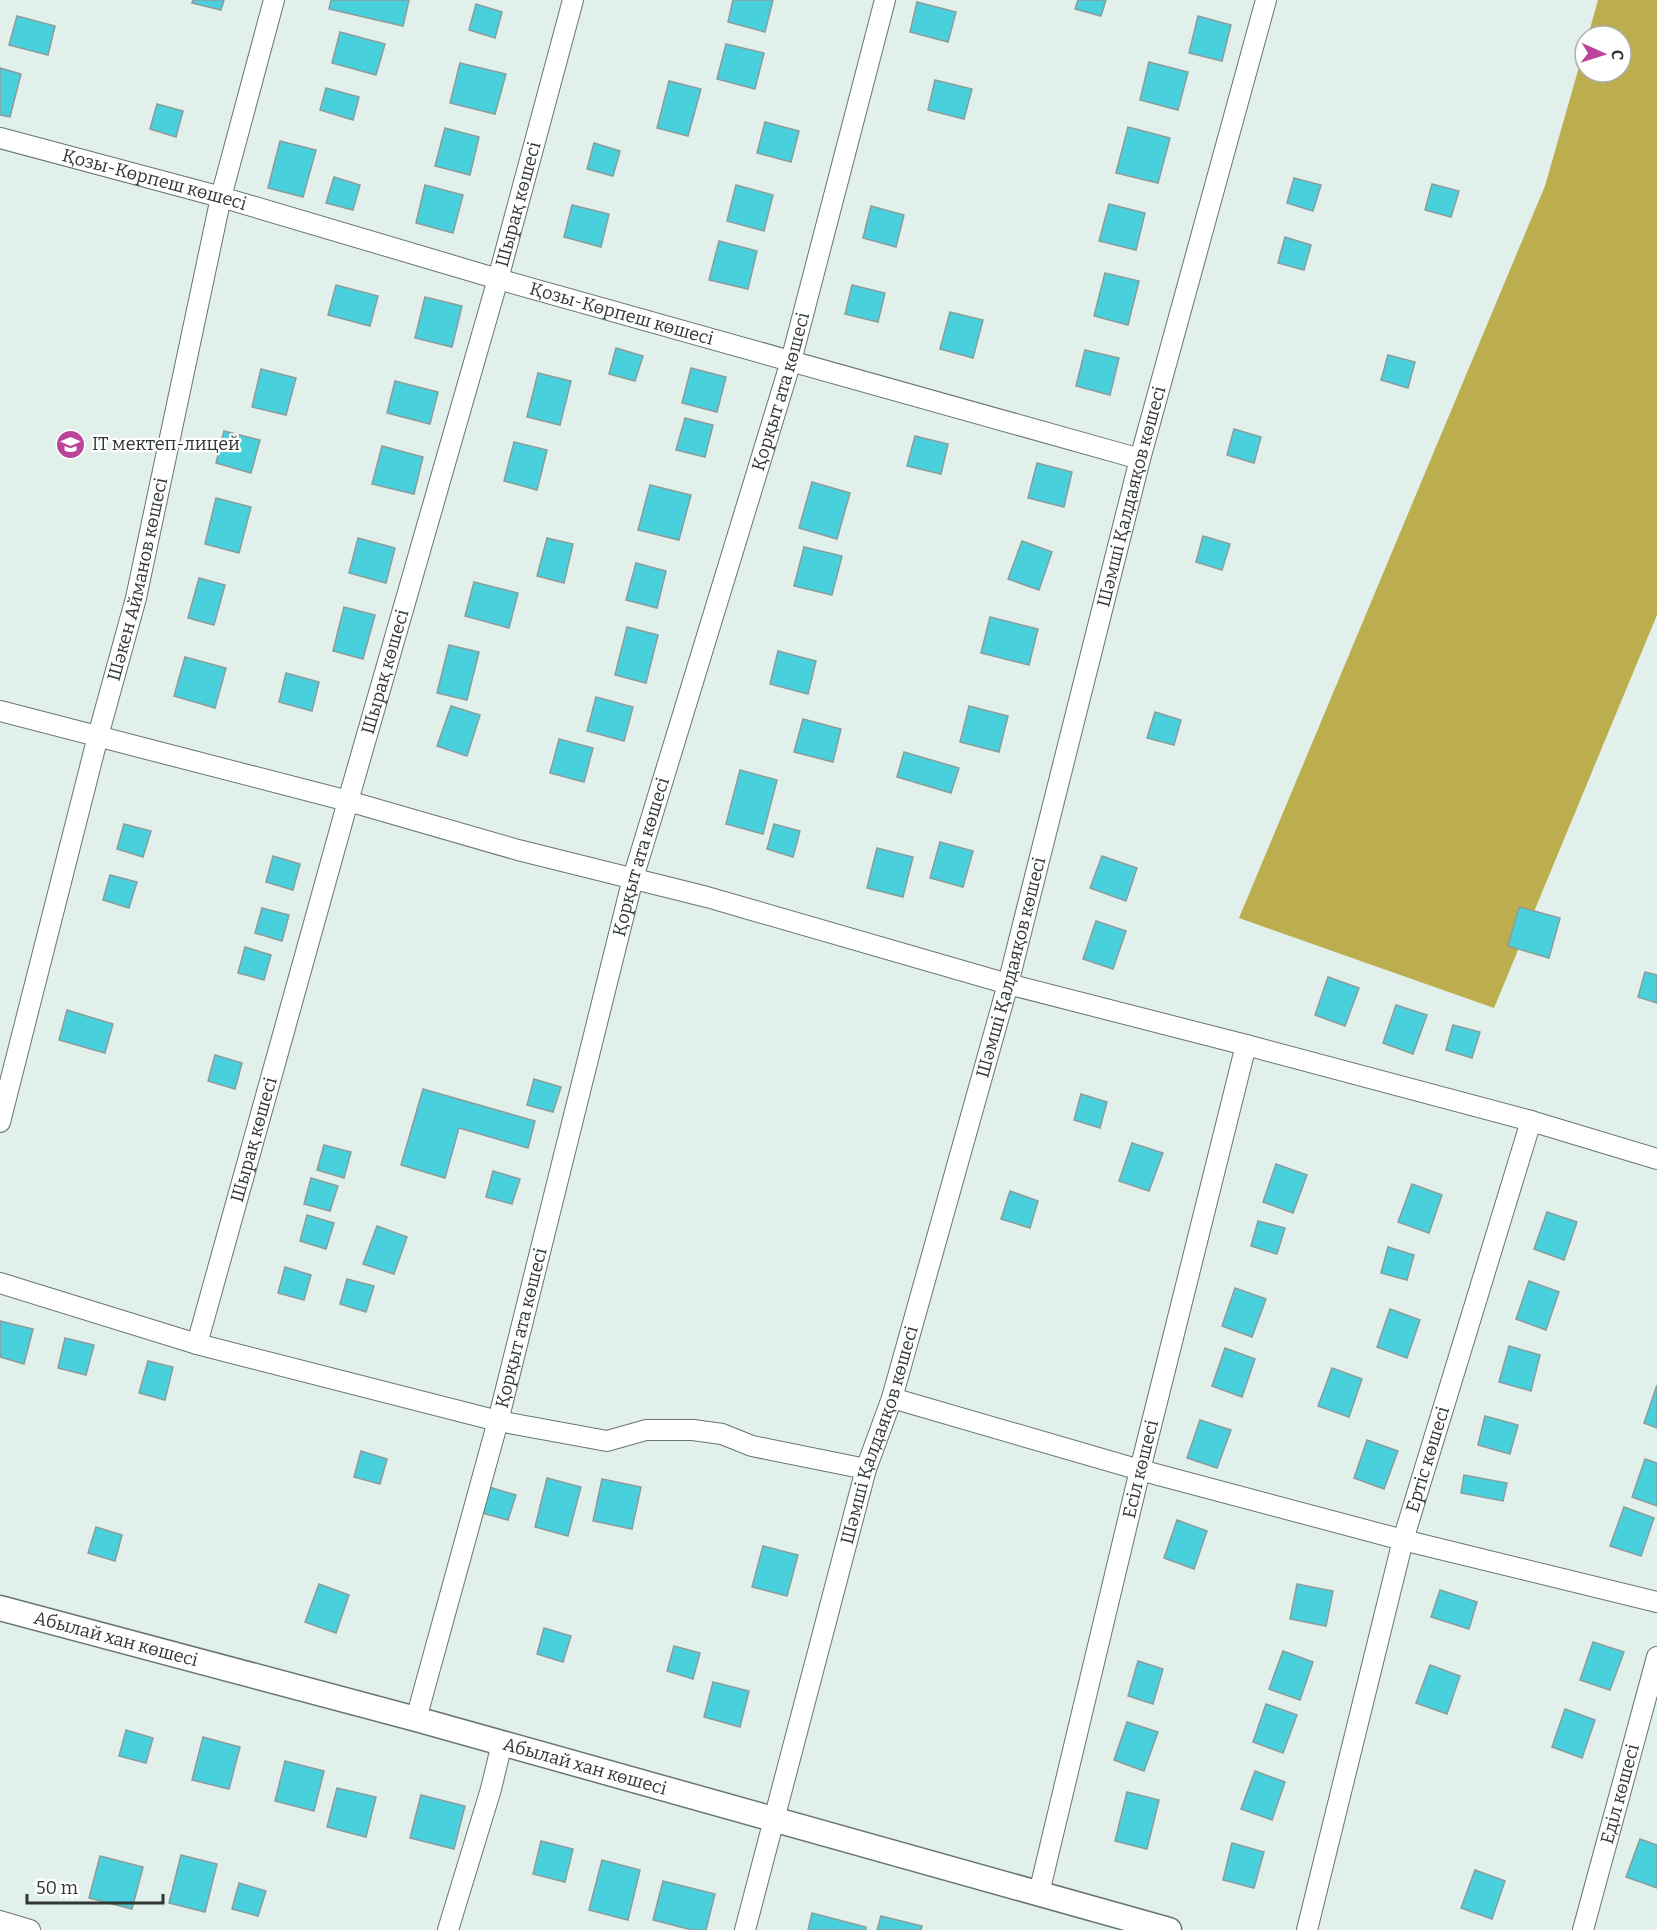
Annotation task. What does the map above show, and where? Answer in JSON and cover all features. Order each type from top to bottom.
[{"type":"street","name":"Шәкен Айманов көшесі","points":[[0,1122],[98,736],[136,598],[221,197],[274,0]]},
{"type":"street","name":"Шырақ көшесі","points":[[197,1344],[348,801],[498,279],[573,0]]},
{"type":"street","name":"Қорқыт ата көшесі","points":[[416,1719],[498,1421],[633,878],[791,361],[885,0]]},
{"type":"street","name":"Шәмші Қалдаяқов көшесі","points":[[745,1930],[866,1469],[892,1398],[1008,984],[1140,459],[1266,0]]},
{"type":"street","name":"Қозы-Көрпеш көшесі","points":[[0,138],[221,197],[498,279],[1140,459]]},
{"type":"street","points":[[0,711],[348,801],[518,850],[707,897],[1008,984],[1531,1121],[1657,1159]]},
{"type":"street","name":"Есіл көшесі","points":[[1039,1893],[1140,1470],[1246,1045]]},
{"type":"street","name":"Ертіс көшесі","points":[[1307,1930],[1402,1540],[1531,1121]]},
{"type":"street","points":[[0,1282],[197,1344],[498,1421],[607,1441],[646,1430],[693,1430],[722,1434],[752,1446],[866,1469]]},
{"type":"street","points":[[892,1398],[1140,1470],[1402,1540],[1657,1602]]},
{"type":"street","name":"Абылай хан көшесі","points":[[0,1608],[416,1719],[1169,1930]]},
{"type":"street","name":"Еділ көшесі","points":[[1583,1930],[1657,1657]]},
{"type":"street","points":[[448,1930],[491,1789],[502,1743]]},
{"type":"street","points":[[0,1921],[30,1930]]},
{"type":"shaded area","points":[[1598,0],[1657,0],[1657,615],[1494,1008],[1239,918],[1545,186],[1574,84],[1633,84],[1633,24],[1591,24]]},
{"type":"building","points":[[193,0],[224,0],[221,10],[192,3]]},
{"type":"building","points":[[331,0],[409,0],[403,26],[329,9]]},
{"type":"building","points":[[733,0],[773,0],[765,32],[728,22]]},
{"type":"building","points":[[1078,0],[1106,0],[1101,16],[1075,9]]},
{"type":"building","points":[[917,2],[956,12],[948,42],[910,32]]},
{"type":"building","points":[[476,4],[502,12],[495,38],[469,30]]},
{"type":"building","points":[[17,16],[55,26],[48,55],[9,45]]},
{"type":"building","points":[[1198,16],[1231,25],[1222,61],[1189,53]]},
{"type":"building","points":[[340,32],[385,44],[376,75],[332,63]]},
{"type":"building","points":[[726,44],[764,53],[755,89],[717,79]]},
{"type":"building","points":[[1149,62],[1188,72],[1178,110],[1140,100]]},
{"type":"building","points":[[460,63],[506,74],[495,114],[450,103]]},
{"type":"building","points":[[0,68],[21,74],[10,117],[0,115]]},
{"type":"building","points":[[935,80],[972,89],[964,119],[928,110]]},
{"type":"building","points":[[669,81],[701,89],[688,136],[657,128]]},
{"type":"building","points":[[326,88],[359,97],[353,120],[320,110]]},
{"type":"building","points":[[157,104],[183,111],[176,137],[150,129]]},
{"type":"building","points":[[765,122],[799,131],[791,162],[757,153]]},
{"type":"building","points":[[1128,127],[1170,138],[1158,183],[1116,173]]},
{"type":"building","points":[[445,128],[479,137],[470,175],[435,166]]},
{"type":"building","points":[[280,141],[316,150],[303,197],[268,188]]},
{"type":"building","points":[[594,143],[620,151],[613,176],[587,169]]},
{"type":"building","points":[[334,177],[360,185],[353,210],[326,203]]},
{"type":"building","points":[[1294,178],[1321,185],[1313,211],[1287,203]]},
{"type":"building","points":[[1432,184],[1459,191],[1451,217],[1425,210]]},
{"type":"building","points":[[425,185],[463,195],[453,233],[416,223]]},
{"type":"building","points":[[736,185],[773,195],[764,231],[727,221]]},
{"type":"building","points":[[1109,204],[1145,213],[1136,250],[1099,241]]},
{"type":"building","points":[[572,205],[609,214],[601,247],[564,237]]},
{"type":"building","points":[[871,206],[904,215],[896,247],[863,238]]},
{"type":"building","points":[[1285,237],[1311,245],[1304,270],[1278,263]]},
{"type":"building","points":[[719,241],[757,251],[748,289],[709,280]]},
{"type":"building","points":[[1105,273],[1139,281],[1128,325],[1094,316]]},
{"type":"building","points":[[336,285],[378,296],[370,326],[328,315]]},
{"type":"building","points":[[852,285],[885,293],[878,322],[845,314]]},
{"type":"building","points":[[425,297],[462,306],[452,347],[415,338]]},
{"type":"building","points":[[950,312],[983,320],[973,358],[940,349]]},
{"type":"building","points":[[616,348],[643,356],[635,381],[609,374]]},
{"type":"building","points":[[1085,350],[1119,358],[1110,395],[1076,386]]},
{"type":"building","points":[[1388,355],[1415,362],[1408,388],[1381,380]]},
{"type":"building","points":[[691,368],[726,377],[717,412],[682,403]]},
{"type":"building","points":[[261,369],[296,378],[286,415],[252,407]]},
{"type":"building","points":[[538,373],[571,381],[560,425],[527,417]]},
{"type":"building","points":[[395,381],[438,392],[430,424],[387,413]]},
{"type":"building","points":[[685,418],[713,425],[705,457],[676,450]]},
{"type":"building","points":[[1234,429],[1261,437],[1254,463],[1227,455]]},
{"type":"building","points":[[224,431],[260,440],[251,473],[216,463]]},
{"type":"building","points":[[915,436],[948,444],[941,474],[907,466]]},
{"type":"building","points":[[514,442],[547,450],[537,490],[504,481]]},
{"type":"building","points":[[382,446],[423,457],[414,494],[372,484]]},
{"type":"building","points":[[1037,463],[1072,472],[1064,507],[1028,498]]},
{"type":"building","points":[[812,482],[850,493],[837,539],[799,528]]},
{"type":"building","points":[[650,485],[691,495],[679,540],[638,530]]},
{"type":"building","points":[[216,498],[251,507],[239,553],[205,544]]},
{"type":"building","points":[[1203,536],[1230,544],[1222,570],[1196,562]]},
{"type":"building","points":[[358,538],[395,548],[386,583],[349,573]]},
{"type":"building","points":[[547,538],[573,544],[564,583],[537,576]]},
{"type":"building","points":[[1022,541],[1052,552],[1039,590],[1008,579]]},
{"type":"building","points":[[804,547],[842,556],[832,595],[794,586]]},
{"type":"building","points":[[636,563],[666,571],[657,608],[626,600]]},
{"type":"building","points":[[199,578],[225,585],[214,625],[188,618]]},
{"type":"building","points":[[474,582],[518,593],[509,628],[465,616]]},
{"type":"building","points":[[344,607],[375,615],[363,659],[333,651]]},
{"type":"building","points":[[990,617],[1038,629],[1029,665],[981,653]]},
{"type":"building","points":[[627,627],[658,635],[646,683],[615,675]]},
{"type":"building","points":[[449,645],[479,652],[467,700],[437,693]]},
{"type":"building","points":[[778,651],[816,661],[808,694],[770,684]]},
{"type":"building","points":[[185,657],[226,668],[215,708],[174,696]]},
{"type":"building","points":[[286,673],[319,682],[312,711],[279,702]]},
{"type":"building","points":[[596,697],[633,707],[624,741],[587,731]]},
{"type":"building","points":[[451,706],[480,715],[467,756],[437,746]]},
{"type":"building","points":[[969,706],[1008,716],[999,752],[960,742]]},
{"type":"building","points":[[1155,712],[1181,720],[1174,745],[1147,738]]},
{"type":"building","points":[[803,719],[841,729],[833,762],[794,752]]},
{"type":"building","points":[[559,739],[593,748],[584,782],[550,773]]},
{"type":"building","points":[[904,752],[959,768],[951,793],[897,777]]},
{"type":"building","points":[[740,770],[777,780],[763,834],[726,824]]},
{"type":"building","points":[[124,824],[151,831],[143,857],[117,849]]},
{"type":"building","points":[[774,824],[800,831],[793,857],[767,849]]},
{"type":"building","points":[[940,842],[973,851],[963,887],[930,878]]},
{"type":"building","points":[[877,848],[913,857],[903,897],[867,888]]},
{"type":"building","points":[[273,856],[300,864],[293,890],[266,882]]},
{"type":"building","points":[[1102,856],[1137,868],[1126,901],[1090,888]]},
{"type":"building","points":[[110,875],[137,882],[129,908],[103,900]]},
{"type":"building","points":[[1519,907],[1560,918],[1549,958],[1508,946]]},
{"type":"building","points":[[262,908],[289,915],[282,941],[255,933]]},
{"type":"building","points":[[1096,921],[1126,931],[1113,969],[1083,959]]},
{"type":"building","points":[[245,947],[271,955],[264,980],[238,973]]},
{"type":"building","points":[[1645,972],[1657,975],[1657,1003],[1638,997]]},
{"type":"building","points":[[1328,977],[1359,988],[1345,1026],[1315,1015]]},
{"type":"building","points":[[1396,1005],[1427,1015],[1413,1054],[1383,1043]]},
{"type":"building","points":[[67,1010],[113,1024],[105,1053],[59,1040]]},
{"type":"building","points":[[1453,1025],[1480,1032],[1472,1058],[1446,1050]]},
{"type":"building","points":[[215,1055],[242,1063],[235,1089],[208,1081]]},
{"type":"building","points":[[534,1079],[561,1087],[553,1112],[527,1105]]},
{"type":"building","points":[[423,1089],[535,1121],[528,1148],[459,1128],[445,1178],[401,1165]]},
{"type":"building","points":[[1081,1094],[1107,1102],[1100,1128],[1074,1120]]},
{"type":"building","points":[[1132,1143],[1163,1153],[1149,1191],[1119,1181]]},
{"type":"building","points":[[324,1145],[351,1152],[344,1178],[317,1170]]},
{"type":"building","points":[[1276,1164],[1307,1175],[1293,1213],[1263,1202]]},
{"type":"building","points":[[493,1171],[520,1179],[512,1204],[486,1197]]},
{"type":"building","points":[[311,1178],[338,1186],[330,1211],[304,1204]]},
{"type":"building","points":[[1412,1184],[1442,1195],[1429,1233],[1398,1222]]},
{"type":"building","points":[[1010,1191],[1038,1201],[1030,1228],[1001,1219]]},
{"type":"building","points":[[1547,1212],[1577,1222],[1564,1260],[1534,1249]]},
{"type":"building","points":[[307,1215],[334,1223],[326,1249],[300,1241]]},
{"type":"building","points":[[1258,1221],[1285,1228],[1277,1254],[1251,1246]]},
{"type":"building","points":[[377,1226],[407,1237],[394,1274],[363,1264]]},
{"type":"building","points":[[1388,1247],[1414,1255],[1407,1280],[1381,1273]]},
{"type":"building","points":[[285,1267],[311,1275],[304,1300],[278,1293]]},
{"type":"building","points":[[347,1279],[374,1286],[366,1312],[340,1304]]},
{"type":"building","points":[[1529,1281],[1559,1292],[1546,1330],[1516,1319]]},
{"type":"building","points":[[1235,1288],[1266,1299],[1252,1337],[1222,1326]]},
{"type":"building","points":[[1390,1309],[1420,1320],[1407,1358],[1377,1347]]},
{"type":"building","points":[[0,1321],[33,1329],[24,1364],[0,1357]]},
{"type":"building","points":[[65,1338],[94,1345],[86,1375],[58,1368]]},
{"type":"building","points":[[1509,1346],[1540,1355],[1531,1391],[1499,1382]]},
{"type":"building","points":[[1225,1348],[1255,1359],[1242,1397],[1212,1386]]},
{"type":"building","points":[[148,1361],[173,1367],[165,1400],[139,1393]]},
{"type":"building","points":[[1332,1368],[1362,1379],[1349,1417],[1318,1406]]},
{"type":"building","points":[[1657,1385],[1657,1428],[1644,1423]]},
{"type":"building","points":[[1485,1416],[1518,1425],[1510,1454],[1478,1445]]},
{"type":"building","points":[[1200,1420],[1231,1430],[1217,1468],[1187,1458]]},
{"type":"building","points":[[1367,1440],[1398,1451],[1384,1489],[1354,1478]]},
{"type":"building","points":[[361,1451],[387,1459],[380,1484],[354,1477]]},
{"type":"building","points":[[1645,1459],[1657,1463],[1657,1506],[1632,1497]]},
{"type":"building","points":[[1464,1475],[1507,1483],[1503,1501],[1461,1493]]},
{"type":"building","points":[[547,1478],[581,1487],[568,1536],[535,1527]]},
{"type":"building","points":[[602,1479],[641,1487],[632,1529],[593,1521]]},
{"type":"building","points":[[489,1487],[516,1495],[508,1520],[482,1513]]},
{"type":"building","points":[[1624,1507],[1654,1518],[1641,1556],[1610,1546]]},
{"type":"building","points":[[1177,1520],[1207,1531],[1194,1569],[1164,1558]]},
{"type":"building","points":[[96,1527],[122,1535],[115,1561],[88,1553]]},
{"type":"building","points":[[763,1546],[798,1555],[787,1596],[752,1587]]},
{"type":"building","points":[[319,1584],[349,1595],[336,1633],[305,1622]]},
{"type":"building","points":[[1297,1584],[1333,1591],[1326,1626],[1290,1619]]},
{"type":"building","points":[[1440,1590],[1477,1602],[1469,1629],[1431,1617]]},
{"type":"building","points":[[544,1628],[571,1636],[563,1662],[537,1654]]},
{"type":"building","points":[[1593,1642],[1624,1652],[1610,1690],[1580,1680]]},
{"type":"building","points":[[674,1646],[700,1653],[693,1679],[667,1671]]},
{"type":"building","points":[[1283,1651],[1313,1662],[1300,1700],[1269,1689]]},
{"type":"building","points":[[1138,1661],[1163,1669],[1153,1704],[1128,1696]]},
{"type":"building","points":[[1430,1665],[1460,1676],[1447,1714],[1416,1703]]},
{"type":"building","points":[[713,1682],[749,1691],[740,1727],[704,1717]]},
{"type":"building","points":[[1266,1704],[1297,1715],[1283,1753],[1253,1742]]},
{"type":"building","points":[[1565,1709],[1595,1720],[1582,1758],[1552,1747]]},
{"type":"building","points":[[1127,1722],[1158,1732],[1144,1771],[1114,1760]]},
{"type":"building","points":[[126,1730],[153,1738],[146,1763],[119,1756]]},
{"type":"building","points":[[203,1737],[240,1747],[229,1789],[192,1780]]},
{"type":"building","points":[[285,1761],[324,1771],[314,1811],[275,1801]]},
{"type":"building","points":[[1255,1771],[1285,1782],[1272,1820],[1241,1809]]},
{"type":"building","points":[[337,1788],[376,1797],[366,1837],[327,1827]]},
{"type":"building","points":[[1127,1792],[1159,1800],[1147,1849],[1115,1841]]},
{"type":"building","points":[[421,1795],[465,1806],[454,1849],[410,1838]]},
{"type":"building","points":[[1640,1839],[1657,1845],[1657,1888],[1626,1877]]},
{"type":"building","points":[[541,1841],[573,1849],[565,1882],[533,1874]]},
{"type":"building","points":[[1232,1843],[1264,1852],[1254,1888],[1223,1880]]},
{"type":"building","points":[[181,1855],[217,1864],[205,1912],[169,1903]]},
{"type":"building","points":[[100,1856],[143,1867],[132,1909],[89,1898]]},
{"type":"building","points":[[602,1860],[640,1870],[628,1920],[589,1910]]},
{"type":"building","points":[[1475,1870],[1505,1881],[1492,1919],[1461,1908]]},
{"type":"building","points":[[663,1881],[715,1894],[706,1930],[692,1930],[653,1920]]},
{"type":"building","points":[[239,1883],[266,1891],[258,1916],[232,1909]]},
{"type":"building","points":[[812,1913],[866,1927],[866,1930],[808,1930]]},
{"type":"building","points":[[881,1916],[922,1926],[921,1930],[877,1930]]},
{"type":"place","name":"IT мектеп-лицей","points":[[71,444]]}]
